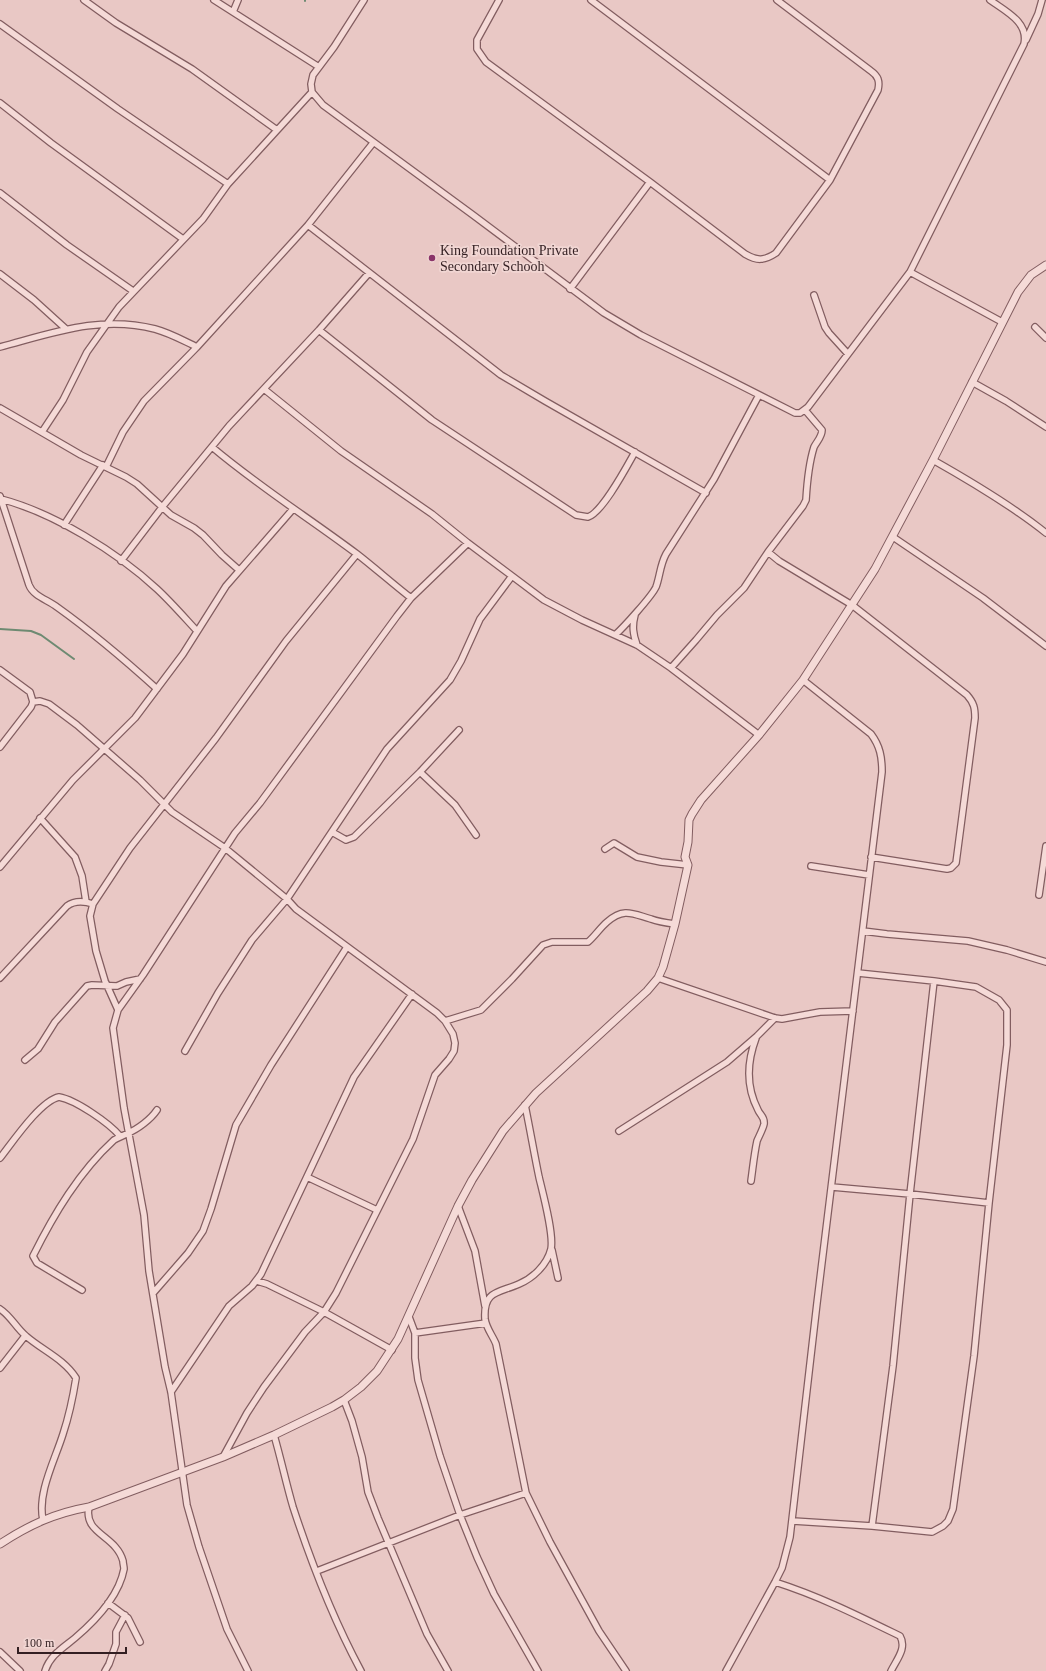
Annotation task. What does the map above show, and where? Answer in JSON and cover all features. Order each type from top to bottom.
[{"type":"street","points":[[84,0],[116,23],[192,69],[277,130]]},
{"type":"street","points":[[214,0],[319,67]]},
{"type":"street","points":[[233,12],[238,0]]},
{"type":"street","points":[[364,0],[334,47],[313,75],[311,84],[312,92],[323,105],[474,215],[570,289],[604,313],[641,335],[795,413],[805,410],[910,272],[1024,44],[1038,14],[1042,0]]},
{"type":"street","points":[[499,0],[477,40],[478,49],[486,62],[650,182],[745,254],[753,259],[761,260],[776,253],[830,180],[878,90],[879,80],[876,74],[848,52],[777,0]]},
{"type":"street","points":[[591,0],[830,180]]},
{"type":"street","points":[[990,0],[1021,24],[1026,36],[1024,44]]},
{"type":"street","points":[[0,24],[118,109],[228,184]]},
{"type":"street","points":[[42,432],[63,400],[87,352],[106,323],[133,291],[203,219],[228,184],[312,92]]},
{"type":"street","points":[[0,103],[51,144],[183,239]]},
{"type":"street","points":[[64,525],[105,466],[123,432],[144,401],[197,347],[308,226],[373,142]]},
{"type":"street","points":[[570,289],[650,182]]},
{"type":"street","points":[[0,193],[67,245],[133,291]]},
{"type":"street","points":[[308,226],[501,375],[545,402],[706,493]]},
{"type":"street","points":[[0,1544],[43,1520],[71,1510],[89,1507],[223,1457],[274,1435],[344,1400],[369,1379],[392,1350],[409,1317],[458,1206],[502,1131],[536,1093],[647,991],[658,978],[675,924],[688,865],[685,857],[688,842],[689,820],[692,814],[701,800],[759,735],[803,680],[852,606],[893,537],[1002,322],[1024,283],[1031,274],[1046,264]]},
{"type":"street","points":[[910,272],[1002,322]]},
{"type":"street","points":[[121,561],[163,506],[242,411],[319,330],[369,273]]},
{"type":"street","points":[[0,274],[34,300],[66,329]]},
{"type":"street","points":[[814,295],[825,327],[829,334],[848,354]]},
{"type":"street","points":[[0,347],[66,329],[106,323],[143,326],[197,347]]},
{"type":"street","points":[[1035,327],[1046,338]]},
{"type":"street","points":[[319,330],[432,420],[580,517],[588,517],[596,513],[616,485],[635,452]]},
{"type":"street","points":[[972,382],[1006,401],[1046,427]]},
{"type":"street","points":[[264,389],[341,451],[421,506],[468,543],[555,607],[637,645],[671,668],[759,735]]},
{"type":"street","points":[[615,634],[627,624],[635,612],[655,590],[662,561],[706,493],[759,395]]},
{"type":"street","points":[[0,408],[81,455],[105,466],[137,484],[163,506],[171,515],[199,532],[239,570]]},
{"type":"street","points":[[671,668],[717,615],[737,597],[806,500],[813,451],[822,434],[822,430],[805,410]]},
{"type":"street","points":[[212,447],[232,464],[357,554],[411,598]]},
{"type":"street","points":[[933,460],[1018,511],[1046,533]]},
{"type":"street","points":[[1,498],[20,504],[64,525],[92,541],[121,561],[158,590],[197,631]]},
{"type":"street","points":[[1,498],[32,592],[58,607],[130,664],[157,689]]},
{"type":"street","points":[[0,867],[40,818],[85,767],[135,718],[197,631],[226,586],[293,509]]},
{"type":"street","points":[[893,537],[983,598],[1046,646]]},
{"type":"street","points":[[248,1671],[227,1629],[187,1505],[171,1392],[165,1367],[154,1292],[149,1271],[144,1215],[124,1108],[114,1028],[118,1010],[140,979],[238,828],[260,802],[372,648],[411,598],[468,543]]},
{"type":"street","points":[[768,552],[779,561],[852,606],[972,700],[975,708],[975,718],[957,856],[954,866],[947,869],[872,857]]},
{"type":"street","points":[[118,1010],[103,974],[93,938],[90,916],[93,904],[130,848],[216,738],[286,641],[357,554]]},
{"type":"street","points":[[186,1051],[218,993],[248,945],[287,899],[387,749],[450,680],[461,661],[480,619],[512,576]]},
{"type":"street","points":[[635,612],[632,625],[633,634],[637,645]]},
{"type":"street","points":[[0,670],[30,692],[33,702],[31,707],[0,747]]},
{"type":"street","points":[[726,1671],[775,1582],[787,1553],[793,1521],[816,1311],[882,772],[882,754],[880,749],[876,741],[864,727],[803,680]]},
{"type":"street","points":[[33,702],[40,701],[49,704],[77,725],[140,780],[164,804],[202,834],[225,848],[296,908],[437,1013],[453,1034],[455,1043],[454,1051],[450,1059],[435,1075],[413,1139],[336,1293],[324,1312],[305,1332],[264,1387],[247,1413],[223,1457]]},
{"type":"street","points":[[332,832],[346,840],[354,837],[420,772],[458,730]]},
{"type":"street","points":[[420,772],[455,805],[476,835]]},
{"type":"street","points":[[40,818],[75,857],[82,876],[86,902]]},
{"type":"street","points":[[605,849],[614,843],[637,857],[661,862],[688,865]]},
{"type":"street","points":[[1039,895],[1046,846]]},
{"type":"street","points":[[811,866],[870,875]]},
{"type":"street","points":[[0,978],[67,906],[77,901],[93,904]]},
{"type":"street","points":[[445,1022],[481,1010],[543,945],[552,942],[588,942],[608,921],[620,913],[626,912],[663,923],[675,924]]},
{"type":"street","points":[[863,931],[894,935],[968,940],[1046,962]]},
{"type":"street","points":[[154,1292],[188,1253],[203,1231],[236,1125],[274,1060],[347,947]]},
{"type":"street","points":[[793,1521],[872,1526],[932,1532],[943,1526],[948,1521],[953,1509],[974,1356],[989,1203],[1007,1045],[1007,1010],[1000,1000],[981,989],[934,981],[858,973]]},
{"type":"street","points":[[658,978],[775,1018],[782,1019],[820,1012],[853,1011]]},
{"type":"street","points":[[26,1060],[42,1043],[55,1022],[86,988],[92,985],[120,986],[126,982],[140,979]]},
{"type":"street","points":[[872,1526],[893,1366],[910,1194],[934,981]]},
{"type":"street","points":[[171,1392],[229,1306],[257,1281],[354,1077],[412,994]]},
{"type":"street","points":[[619,1131],[727,1062],[775,1018]]},
{"type":"street","points":[[751,1181],[752,1160],[764,1124],[750,1087],[749,1067],[757,1036]]},
{"type":"street","points":[[0,1158],[35,1115],[52,1099],[58,1097],[71,1102],[105,1121],[120,1136]]},
{"type":"street","points":[[525,1105],[548,1218],[551,1248],[558,1278]]},
{"type":"street","points":[[82,1290],[37,1263],[33,1256],[46,1230],[67,1196],[87,1171],[120,1136],[129,1133],[153,1116],[156,1110]]},
{"type":"street","points":[[307,1178],[377,1210]]},
{"type":"street","points":[[832,1187],[989,1203]]},
{"type":"street","points":[[458,1206],[474,1251],[485,1308],[486,1323],[496,1344],[526,1493],[550,1542],[599,1631],[626,1671]]},
{"type":"street","points":[[485,1308],[489,1298],[496,1291],[520,1284],[538,1271],[548,1258],[551,1248]]},
{"type":"street","points":[[257,1281],[267,1284],[324,1312],[392,1350]]},
{"type":"street","points":[[0,1309],[5,1312],[25,1336],[66,1366],[76,1378],[74,1395],[64,1433],[41,1502],[43,1520]]},
{"type":"street","points":[[409,1317],[414,1333],[418,1380],[440,1456],[460,1515],[494,1594],[538,1671]]},
{"type":"street","points":[[414,1333],[486,1323]]},
{"type":"street","points":[[0,1368],[25,1336]]},
{"type":"street","points":[[344,1400],[356,1435],[368,1492],[427,1634],[448,1671]]},
{"type":"street","points":[[274,1435],[293,1505],[317,1571],[361,1671]]},
{"type":"street","points":[[317,1571],[460,1515],[526,1493]]},
{"type":"street","points":[[45,1671],[52,1656],[84,1630],[108,1603],[121,1580],[124,1568],[117,1547],[89,1522],[89,1507]]},
{"type":"street","points":[[775,1582],[803,1591],[838,1606],[900,1636],[903,1642],[902,1649],[891,1671]]},
{"type":"street","points":[[108,1603],[128,1618],[140,1642]]},
{"type":"street","points":[[105,1671],[110,1664],[116,1644],[116,1632],[125,1615]]},
{"type":"street","points":[[0,1652],[12,1668],[20,1671]]},
{"type":"waterway","points":[[0,629],[31,631],[41,635],[74,659]]},
{"type":"place","name":"King Foundation Private Secondary Schooh","points":[[432,258]]}]
